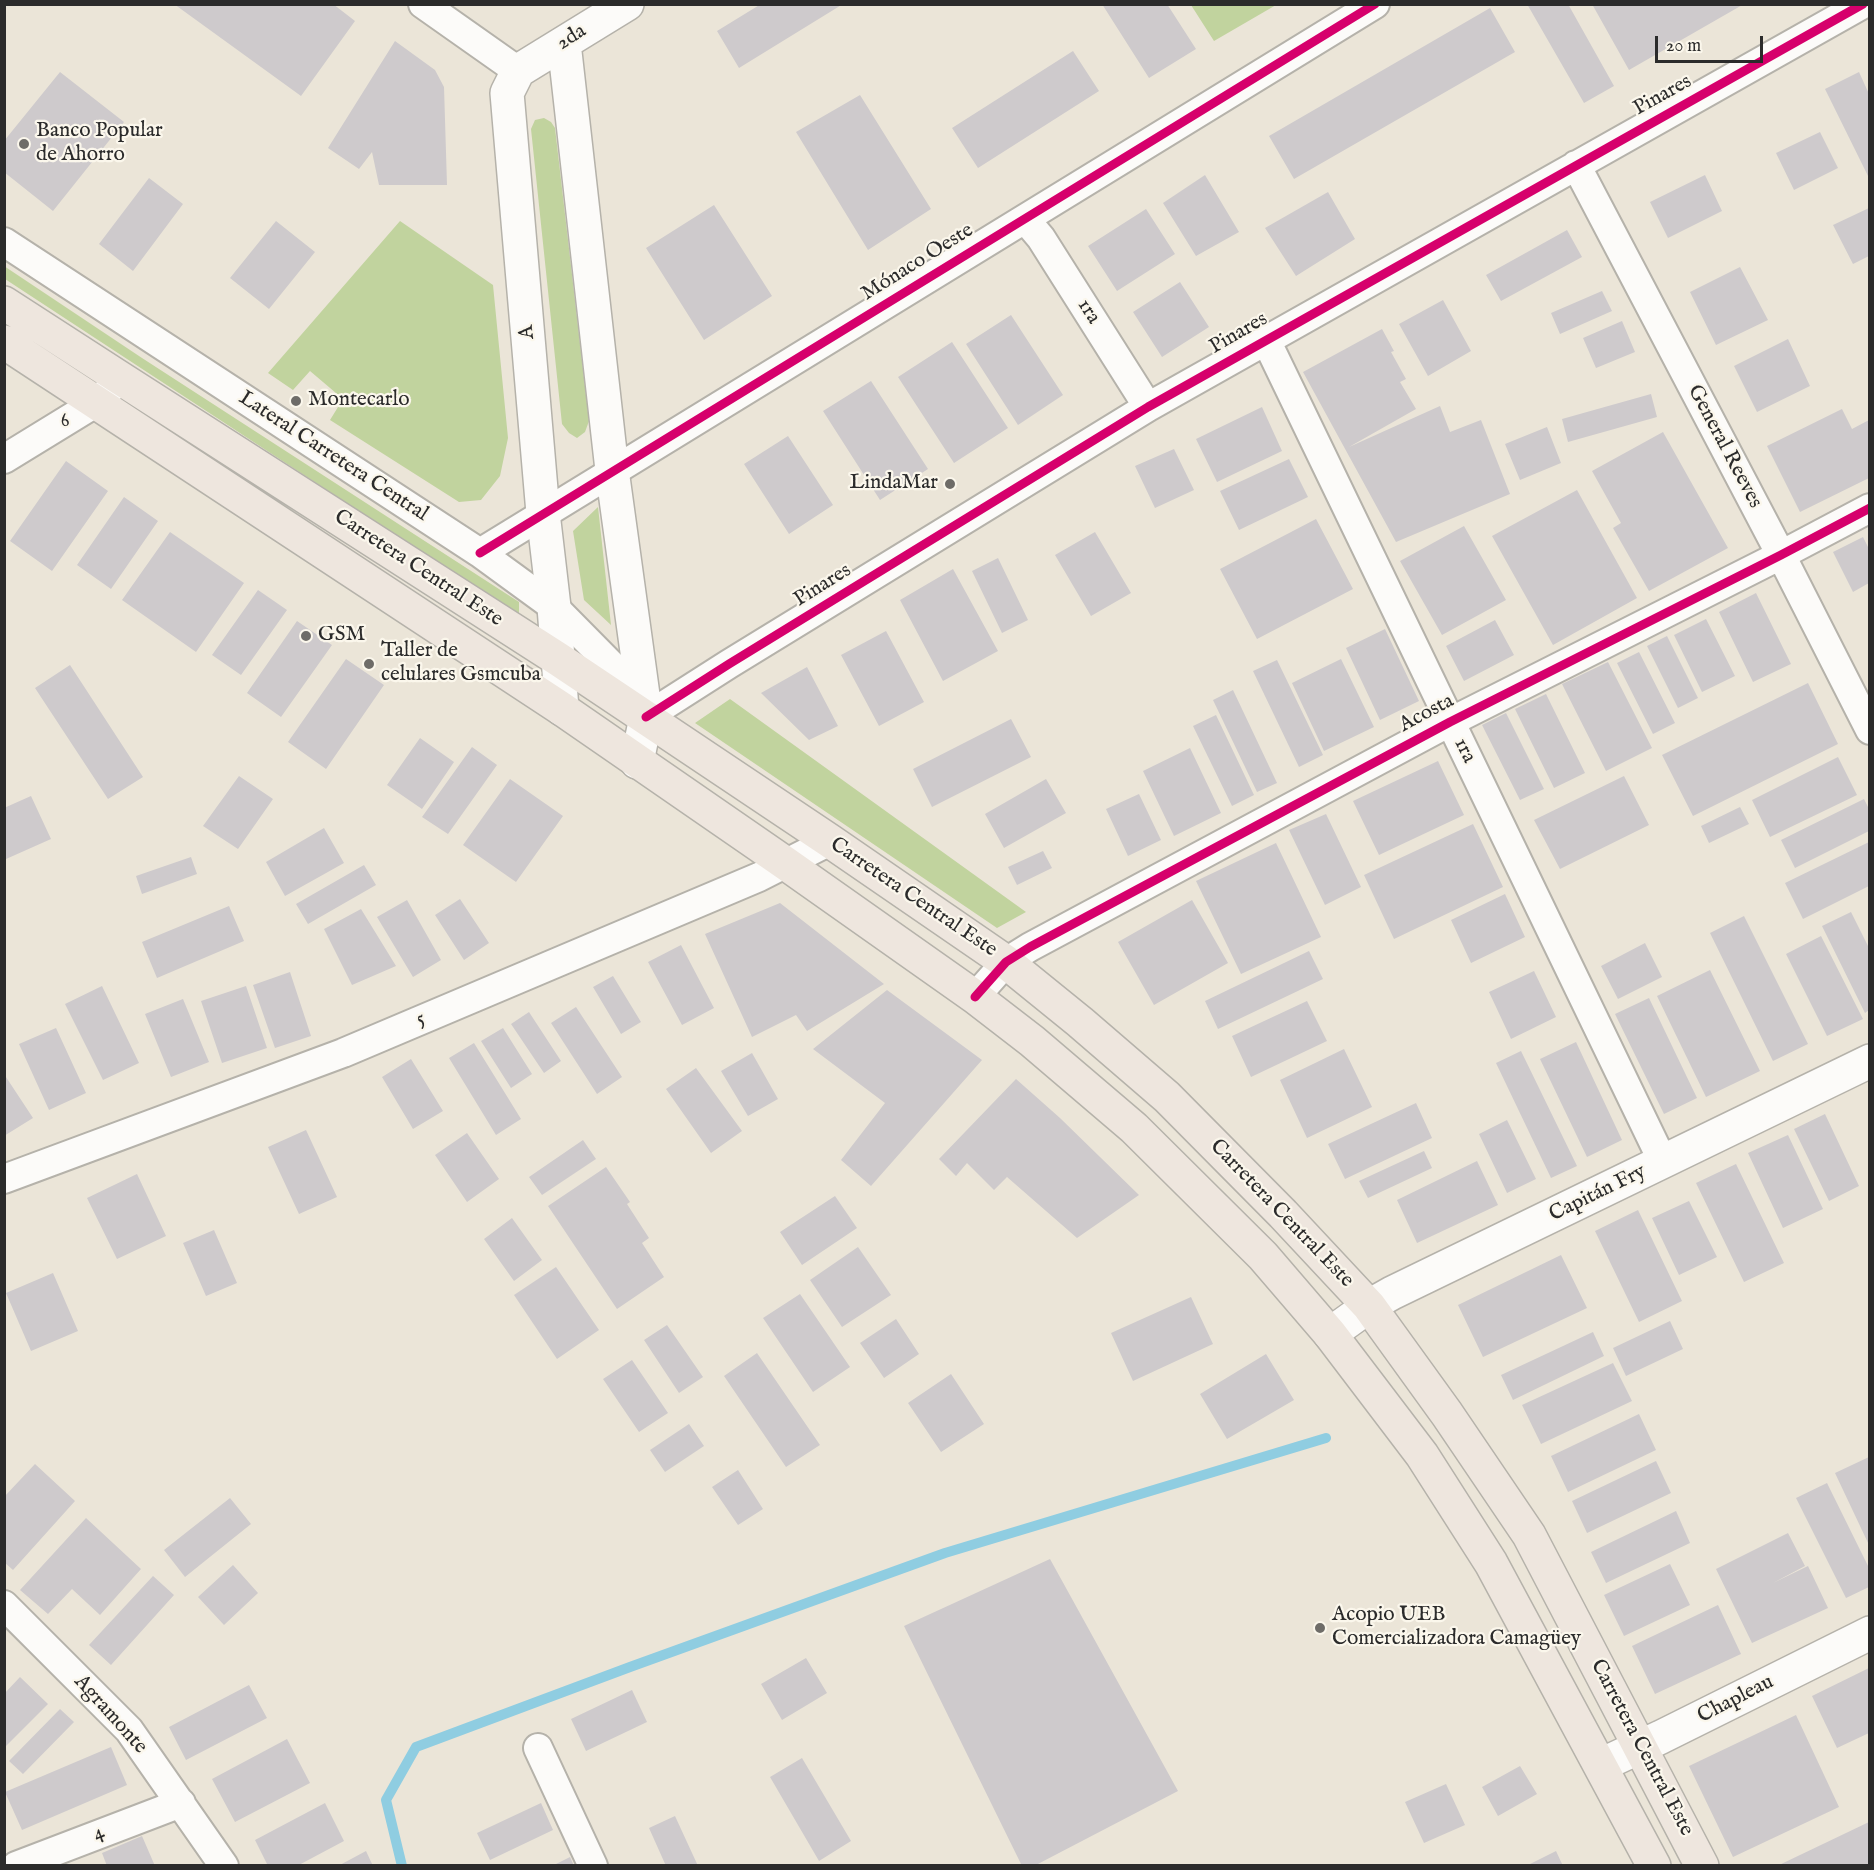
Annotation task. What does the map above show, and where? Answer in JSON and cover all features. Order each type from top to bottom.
[{"type":"main road","name":"Carretera Central Este","points":[[4,303],[558,659],[644,707],[830,841],[1006,962],[1167,1097],[1283,1214],[1369,1306],[1447,1414],[1529,1535],[1702,1866]]},
{"type":"main road","name":"Carretera Central Este","points":[[4,342],[562,710],[785,863],[975,997],[1032,1041],[1134,1128],[1263,1256],[1330,1334],[1422,1455],[1478,1544],[1601,1765],[1654,1866]]},
{"type":"street","points":[[423,4],[518,71]]},
{"type":"street","name":"2da","points":[[518,71],[627,4]]},
{"type":"street","name":"Pinares","points":[[644,707],[770,639],[1148,407],[1863,4]]},
{"type":"street","name":"Mónaco Oeste","points":[[480,553],[1025,219],[1364,7]]},
{"type":"street","points":[[564,43],[612,470],[644,707],[638,762]]},
{"type":"street","name":"A","points":[[518,71],[507,93],[562,710]]},
{"type":"street","name":"General Reeves","points":[[1576,165],[1781,555],[1869,730]]},
{"type":"street","name":"1ra","points":[[1025,219],[1041,238],[1148,407]]},
{"type":"street","name":"Lateral Carretera Central","points":[[4,242],[480,553],[554,607],[644,707]]},
{"type":"street","name":"1ra","points":[[1266,340],[1664,1162]]},
{"type":"street","name":"6","points":[[4,459],[97,402],[120,378]]},
{"type":"street","name":"Acosta","points":[[975,997],[1006,962],[1030,946],[1450,722],[1781,555],[1869,508]]},
{"type":"street","name":"5","points":[[4,1179],[343,1053],[748,882],[830,841]]},
{"type":"street","name":"Capitán Fry","points":[[1330,1334],[1369,1306],[1399,1289],[1869,1061]]},
{"type":"street","name":"Agramonte","points":[[4,1605],[129,1730],[224,1866]]},
{"type":"street","name":"Chapleau","points":[[1601,1765],[1869,1633]]},
{"type":"street","points":[[538,1748],[593,1866]]},
{"type":"street","name":"4","points":[[16,1866],[182,1803]]},
{"type":"green space","points":[[1191,5],[1276,5],[1214,41]]},
{"type":"green space","points":[[544,118],[555,128],[589,421],[585,432],[577,438],[569,433],[562,424],[531,129],[535,120]]},
{"type":"green space","points":[[400,221],[493,285],[508,438],[500,476],[481,500],[459,502],[330,420],[343,399],[310,371],[293,390],[268,373]]},
{"type":"green space","points":[[4,266],[519,602],[519,616],[5,279]]},
{"type":"green space","points":[[598,507],[611,625],[584,600],[573,531]]},
{"type":"green space","points":[[730,699],[1026,912],[997,928],[695,723]]},
{"type":"building","points":[[174,4],[333,4],[355,21],[301,96]]},
{"type":"building","points":[[761,4],[843,4],[739,68],[717,31]]},
{"type":"building","points":[[1102,4],[1167,4],[1196,49],[1149,78]]},
{"type":"building","points":[[1527,4],[1568,4],[1614,86],[1584,103]]},
{"type":"building","points":[[1592,4],[1643,5],[1744,4],[1629,70]]},
{"type":"building","points":[[1490,8],[1515,52],[1294,179],[1269,136]]},
{"type":"building","points":[[395,41],[435,70],[444,87],[447,185],[379,185],[372,152],[359,169],[328,148]]},
{"type":"building","points":[[1073,51],[1099,91],[978,168],[952,128]]},
{"type":"building","points":[[60,72],[124,122],[53,211],[4,172],[4,141]]},
{"type":"building","points":[[1859,72],[1869,94],[1869,178],[1825,89]]},
{"type":"building","points":[[860,95],[931,209],[868,250],[796,132]]},
{"type":"building","points":[[1820,132],[1838,168],[1794,190],[1776,153]]},
{"type":"building","points":[[1205,175],[1239,232],[1196,256],[1163,203]]},
{"type":"building","points":[[1705,175],[1722,211],[1668,238],[1650,202]]},
{"type":"building","points":[[149,178],[183,204],[133,271],[99,244]]},
{"type":"building","points":[[1328,192],[1355,239],[1296,276],[1265,228]]},
{"type":"building","points":[[714,205],[772,296],[704,340],[646,248]]},
{"type":"building","points":[[1869,208],[1869,256],[1853,264],[1833,225]]},
{"type":"building","points":[[1146,209],[1175,254],[1117,291],[1088,246]]},
{"type":"building","points":[[276,221],[315,252],[269,309],[230,278]]},
{"type":"building","points":[[1567,230],[1582,257],[1501,301],[1486,275]]},
{"type":"building","points":[[1740,267],[1768,320],[1716,345],[1690,292]]},
{"type":"building","points":[[1180,282],[1209,327],[1162,357],[1133,312]]},
{"type":"building","points":[[1602,291],[1612,311],[1560,334],[1551,313]]},
{"type":"building","points":[[1443,300],[1471,351],[1428,376],[1399,324]]},
{"type":"building","points":[[1011,315],[1063,395],[1018,425],[966,344]]},
{"type":"building","points":[[1622,321],[1635,352],[1596,368],[1583,338]]},
{"type":"building","points":[[1382,329],[1394,351],[1391,352],[1406,379],[1400,382],[1416,409],[1349,447],[1440,406],[1450,432],[1481,420],[1510,494],[1396,542],[1303,372]]},
{"type":"building","points":[[1788,339],[1810,386],[1757,412],[1734,366]]},
{"type":"building","points":[[952,342],[1008,428],[954,463],[898,377]]},
{"type":"building","points":[[871,381],[928,469],[880,500],[823,411]]},
{"type":"building","points":[[1651,394],[1657,417],[1568,442],[1562,419]]},
{"type":"building","points":[[1262,407],[1282,451],[1217,482],[1196,439]]},
{"type":"building","points":[[1842,409],[1852,429],[1869,420],[1869,478],[1800,512],[1767,446]]},
{"type":"building","points":[[1547,427],[1561,463],[1520,480],[1505,444]]},
{"type":"building","points":[[1663,432],[1728,548],[1649,591],[1613,528],[1621,523],[1592,471]]},
{"type":"building","points":[[788,436],[833,505],[789,534],[744,464]]},
{"type":"building","points":[[1174,449],[1194,490],[1155,508],[1135,466]]},
{"type":"building","points":[[1289,459],[1308,497],[1239,530],[1220,491]]},
{"type":"building","points":[[66,461],[108,491],[52,571],[10,541]]},
{"type":"building","points":[[1577,490],[1637,598],[1553,645],[1492,536]]},
{"type":"building","points":[[124,497],[158,521],[111,589],[77,565]]},
{"type":"building","points":[[1316,519],[1353,589],[1257,639],[1220,569]]},
{"type":"building","points":[[1464,526],[1506,600],[1442,635],[1400,561]]},
{"type":"building","points":[[170,532],[244,583],[196,652],[122,600]]},
{"type":"building","points":[[1095,532],[1131,593],[1091,616],[1055,555]]},
{"type":"building","points":[[1863,537],[1869,549],[1869,583],[1853,592],[1833,552]]},
{"type":"building","points":[[998,558],[1028,620],[1002,633],[972,571]]},
{"type":"building","points":[[953,569],[998,651],[943,681],[900,600]]},
{"type":"building","points":[[258,590],[287,610],[241,675],[212,655]]},
{"type":"building","points":[[1756,593],[1791,664],[1753,682],[1719,612]]},
{"type":"building","points":[[1706,619],[1735,676],[1702,692],[1674,635]]},
{"type":"building","points":[[1495,620],[1514,655],[1464,681],[1446,646]]},
{"type":"building","points":[[297,621],[332,645],[281,717],[247,693]]},
{"type":"building","points":[[1385,629],[1419,701],[1380,720],[1346,648]]},
{"type":"building","points":[[886,631],[924,702],[879,726],[841,655]]},
{"type":"building","points":[[1667,636],[1698,698],[1678,708],[1647,646]]},
{"type":"building","points":[[1639,652],[1675,723],[1653,734],[1617,663]]},
{"type":"building","points":[[346,659],[384,685],[326,769],[288,742]]},
{"type":"building","points":[[1341,659],[1374,727],[1324,751],[1292,683]]},
{"type":"building","points":[[1277,660],[1323,755],[1299,767],[1253,671]]},
{"type":"building","points":[[1608,662],[1652,748],[1606,771],[1562,684]]},
{"type":"building","points":[[70,665],[143,777],[108,799],[35,688]]},
{"type":"building","points":[[807,667],[838,726],[809,740],[761,693]]},
{"type":"building","points":[[1808,683],[1838,744],[1693,816],[1662,755]]},
{"type":"building","points":[[1233,690],[1277,783],[1257,792],[1213,700]]},
{"type":"building","points":[[1546,694],[1585,773],[1554,788],[1515,709]]},
{"type":"building","points":[[1506,713],[1544,789],[1520,800],[1482,725]]},
{"type":"building","points":[[1216,715],[1254,795],[1232,806],[1193,726]]},
{"type":"building","points":[[1011,719],[1031,757],[932,807],[913,769]]},
{"type":"building","points":[[420,738],[454,762],[422,809],[387,785]]},
{"type":"building","points":[[472,747],[497,765],[448,834],[422,817]]},
{"type":"building","points":[[1190,748],[1221,813],[1174,836],[1143,771]]},
{"type":"building","points":[[1838,757],[1857,795],[1770,837],[1752,800]]},
{"type":"building","points":[[1438,761],[1464,815],[1379,855],[1353,801]]},
{"type":"building","points":[[239,776],[273,799],[238,849],[203,826]]},
{"type":"building","points":[[1624,776],[1649,825],[1560,869],[1534,820]]},
{"type":"building","points":[[510,779],[563,816],[516,882],[463,845]]},
{"type":"building","points":[[1046,779],[1066,813],[1004,848],[985,814]]},
{"type":"building","points":[[1139,794],[1161,840],[1128,856],[1106,809]]},
{"type":"building","points":[[31,796],[51,839],[6,859],[4,808]]},
{"type":"building","points":[[1864,799],[1869,809],[1869,831],[1795,868],[1781,840]]},
{"type":"building","points":[[1740,807],[1749,824],[1709,843],[1701,826]]},
{"type":"building","points":[[1326,814],[1361,887],[1325,905],[1289,830]]},
{"type":"building","points":[[1473,824],[1503,887],[1394,939],[1364,875]]},
{"type":"building","points":[[324,828],[344,863],[285,896],[266,862]]},
{"type":"building","points":[[1869,842],[1869,886],[1803,919],[1785,883]]},
{"type":"building","points":[[1276,843],[1321,937],[1241,974],[1196,881]]},
{"type":"building","points":[[1043,851],[1052,868],[1017,885],[1008,867]]},
{"type":"building","points":[[191,857],[197,874],[142,894],[136,876]]},
{"type":"building","points":[[364,865],[376,885],[308,924],[296,904]]},
{"type":"building","points":[[1505,894],[1525,937],[1471,963],[1451,920]]},
{"type":"building","points":[[460,899],[489,943],[464,960],[435,915]]},
{"type":"building","points":[[407,900],[441,960],[413,977],[377,917]]},
{"type":"building","points":[[1192,900],[1228,963],[1154,1005],[1118,942]]},
{"type":"building","points":[[780,903],[884,984],[807,1031],[796,1015],[752,1037],[705,934]]},
{"type":"building","points":[[229,906],[244,941],[157,978],[142,942]]},
{"type":"building","points":[[361,909],[396,966],[352,985],[324,929]]},
{"type":"building","points":[[1851,912],[1869,948],[1869,1010],[1865,1013],[1822,926]]},
{"type":"building","points":[[1744,916],[1808,1044],[1773,1061],[1710,933]]},
{"type":"building","points":[[1821,936],[1863,1019],[1827,1036],[1786,954]]},
{"type":"building","points":[[1645,943],[1662,977],[1618,999],[1601,966]]},
{"type":"building","points":[[681,945],[714,1008],[682,1025],[648,962]]},
{"type":"building","points":[[1309,951],[1323,979],[1218,1029],[1205,1001]]},
{"type":"building","points":[[1710,970],[1760,1071],[1706,1097],[1657,996]]},
{"type":"building","points":[[1534,971],[1556,1017],[1511,1039],[1489,992]]},
{"type":"building","points":[[290,972],[311,1036],[275,1048],[253,985]]},
{"type":"building","points":[[613,976],[641,1022],[621,1034],[593,987]]},
{"type":"building","points":[[102,986],[139,1063],[103,1080],[65,1004]]},
{"type":"building","points":[[246,986],[267,1048],[222,1063],[201,1001]]},
{"type":"building","points":[[887,990],[982,1060],[871,1186],[841,1160],[885,1103],[813,1049]]},
{"type":"building","points":[[1649,998],[1697,1098],[1664,1114],[1615,1014]]},
{"type":"building","points":[[183,999],[209,1062],[171,1077],[145,1014]]},
{"type":"building","points":[[1307,1001],[1327,1041],[1251,1077],[1232,1036]]},
{"type":"building","points":[[576,1007],[622,1077],[597,1094],[551,1023]]},
{"type":"building","points":[[529,1012],[561,1061],[544,1073],[511,1024]]},
{"type":"building","points":[[56,1028],[86,1093],[49,1110],[19,1044]]},
{"type":"building","points":[[503,1028],[532,1074],[511,1088],[481,1041]]},
{"type":"building","points":[[1576,1042],[1622,1140],[1587,1157],[1540,1059]]},
{"type":"building","points":[[474,1043],[521,1119],[496,1135],[449,1058]]},
{"type":"building","points":[[1344,1049],[1372,1107],[1307,1138],[1280,1080]]},
{"type":"building","points":[[1521,1051],[1577,1166],[1551,1178],[1496,1063]]},
{"type":"building","points":[[752,1053],[778,1099],[748,1116],[721,1071]]},
{"type":"building","points":[[411,1059],[443,1111],[413,1129],[382,1077]]},
{"type":"building","points":[[696,1068],[742,1131],[711,1153],[666,1089]]},
{"type":"building","points":[[4,1074],[33,1118],[4,1136]]},
{"type":"building","points":[[1016,1079],[1060,1118],[1139,1195],[1077,1238],[1007,1177],[994,1190],[967,1163],[956,1176],[939,1159]]},
{"type":"building","points":[[1416,1103],[1432,1138],[1345,1179],[1328,1144]]},
{"type":"building","points":[[1825,1114],[1859,1186],[1829,1201],[1794,1129]]},
{"type":"building","points":[[1507,1120],[1536,1179],[1507,1193],[1479,1134]]},
{"type":"building","points":[[306,1130],[337,1197],[299,1214],[268,1147]]},
{"type":"building","points":[[467,1133],[499,1179],[467,1202],[435,1155]]},
{"type":"building","points":[[1788,1135],[1823,1209],[1783,1228],[1748,1153]]},
{"type":"building","points":[[583,1140],[596,1159],[542,1195],[529,1177]]},
{"type":"building","points":[[1424,1151],[1432,1168],[1368,1198],[1359,1181]]},
{"type":"building","points":[[1477,1161],[1498,1205],[1417,1243],[1397,1200]]},
{"type":"building","points":[[1736,1164],[1784,1263],[1744,1282],[1696,1183]]},
{"type":"building","points":[[606,1167],[630,1202],[627,1204],[649,1238],[642,1243],[664,1277],[617,1309],[548,1206]]},
{"type":"building","points":[[137,1174],[166,1236],[117,1259],[87,1198]]},
{"type":"building","points":[[835,1196],[857,1228],[802,1265],[780,1232]]},
{"type":"building","points":[[1689,1201],[1717,1257],[1679,1275],[1652,1218]]},
{"type":"building","points":[[1638,1210],[1682,1301],[1639,1322],[1595,1231]]},
{"type":"building","points":[[512,1218],[542,1260],[514,1281],[484,1239]]},
{"type":"building","points":[[214,1230],[237,1283],[206,1296],[183,1243]]},
{"type":"building","points":[[858,1247],[891,1295],[842,1327],[810,1280]]},
{"type":"building","points":[[1561,1255],[1587,1308],[1483,1357],[1458,1305]]},
{"type":"building","points":[[556,1267],[599,1330],[557,1359],[514,1295]]},
{"type":"building","points":[[53,1273],[78,1331],[31,1351],[6,1293]]},
{"type":"building","points":[[800,1294],[850,1367],[813,1392],[763,1318]]},
{"type":"building","points":[[1191,1297],[1213,1344],[1133,1381],[1111,1333]]},
{"type":"building","points":[[896,1319],[919,1354],[884,1378],[860,1343]]},
{"type":"building","points":[[1670,1321],[1683,1349],[1626,1376],[1613,1348]]},
{"type":"building","points":[[667,1325],[703,1377],[679,1393],[644,1340]]},
{"type":"building","points":[[1593,1332],[1604,1356],[1513,1400],[1501,1375]]},
{"type":"building","points":[[757,1353],[820,1445],[786,1467],[724,1376]]},
{"type":"building","points":[[1266,1354],[1294,1400],[1227,1439],[1200,1394]]},
{"type":"building","points":[[632,1360],[668,1413],[639,1432],[603,1379]]},
{"type":"building","points":[[1613,1363],[1632,1401],[1541,1444],[1522,1405]]},
{"type":"building","points":[[951,1374],[984,1424],[941,1452],[908,1403]]},
{"type":"building","points":[[1639,1414],[1656,1450],[1568,1492],[1551,1456]]},
{"type":"building","points":[[689,1424],[704,1446],[665,1472],[650,1450]]},
{"type":"building","points":[[1869,1457],[1869,1545],[1835,1473]]},
{"type":"building","points":[[1656,1461],[1671,1493],[1587,1533],[1572,1501]]},
{"type":"building","points":[[35,1464],[75,1501],[13,1570],[4,1562],[4,1497]]},
{"type":"building","points":[[738,1470],[763,1509],[738,1525],[712,1487]]},
{"type":"building","points":[[1827,1483],[1869,1568],[1869,1587],[1846,1598],[1796,1498]]},
{"type":"building","points":[[230,1498],[251,1524],[185,1577],[164,1550]]},
{"type":"building","points":[[1676,1511],[1690,1543],[1606,1583],[1591,1552]]},
{"type":"building","points":[[86,1518],[141,1569],[100,1615],[72,1589],[48,1614],[20,1590]]},
{"type":"building","points":[[1788,1533],[1805,1566],[1773,1583],[1808,1566],[1828,1608],[1752,1643],[1716,1569]]},
{"type":"building","points":[[1050,1559],[1178,1791],[1034,1866],[1022,1866],[904,1626]]},
{"type":"building","points":[[1670,1564],[1690,1605],[1624,1636],[1604,1595]]},
{"type":"building","points":[[233,1565],[258,1593],[224,1625],[198,1597]]},
{"type":"building","points":[[153,1576],[174,1595],[111,1665],[89,1645]]},
{"type":"building","points":[[1718,1605],[1741,1654],[1655,1694],[1632,1646]]},
{"type":"building","points":[[806,1658],[827,1693],[782,1720],[761,1684]]},
{"type":"building","points":[[1869,1668],[1869,1733],[1837,1748],[1812,1696]]},
{"type":"building","points":[[20,1677],[48,1704],[4,1748],[4,1694]]},
{"type":"building","points":[[249,1685],[267,1718],[186,1760],[169,1727]]},
{"type":"building","points":[[632,1690],[647,1722],[586,1751],[571,1719]]},
{"type":"building","points":[[60,1709],[74,1722],[23,1774],[9,1761]]},
{"type":"building","points":[[1796,1715],[1839,1807],[1733,1857],[1689,1766]]},
{"type":"building","points":[[287,1739],[310,1783],[235,1822],[212,1779]]},
{"type":"building","points":[[111,1747],[127,1785],[22,1830],[5,1792]]},
{"type":"building","points":[[802,1758],[851,1841],[819,1861],[770,1777]]},
{"type":"building","points":[[1520,1766],[1537,1794],[1498,1816],[1482,1787]]},
{"type":"building","points":[[1446,1784],[1465,1825],[1424,1843],[1405,1802]]},
{"type":"building","points":[[325,1803],[344,1841],[297,1866],[268,1866],[255,1840]]},
{"type":"building","points":[[541,1803],[553,1830],[490,1860],[477,1833]]},
{"type":"building","points":[[675,1816],[698,1866],[666,1866],[649,1828]]},
{"type":"building","points":[[1869,1822],[1869,1863],[1865,1866],[1777,1866]]},
{"type":"building","points":[[142,1836],[155,1866],[107,1866],[102,1853]]},
{"type":"building","points":[[366,1851],[373,1866],[338,1866]]},
{"type":"building","points":[[1556,1851],[1563,1866],[1526,1866]]},
{"type":"building","points":[[570,1857],[574,1866],[552,1866]]},
{"type":"waterway","points":[[402,1866],[386,1800],[416,1747],[945,1553],[1326,1438]]},
{"type":"cycle path","points":[[480,553],[1375,4]]},
{"type":"cycle path","points":[[646,717],[1148,407],[1863,4]]},
{"type":"cycle path","points":[[975,997],[1006,962],[1030,947],[1450,722],[1870,508]]},
{"type":"place","name":"Banco Popular de Ahorro","points":[[24,144]]},
{"type":"place","name":"Montecarlo","points":[[296,401]]},
{"type":"place","name":"LindaMar","points":[[950,484]]},
{"type":"place","name":"GSM","points":[[306,636]]},
{"type":"place","name":"Taller de celulares Gsmcuba","points":[[369,664]]},
{"type":"place","name":"Acopio UEB Comercializadora Camagüey","points":[[1320,1628]]}]
